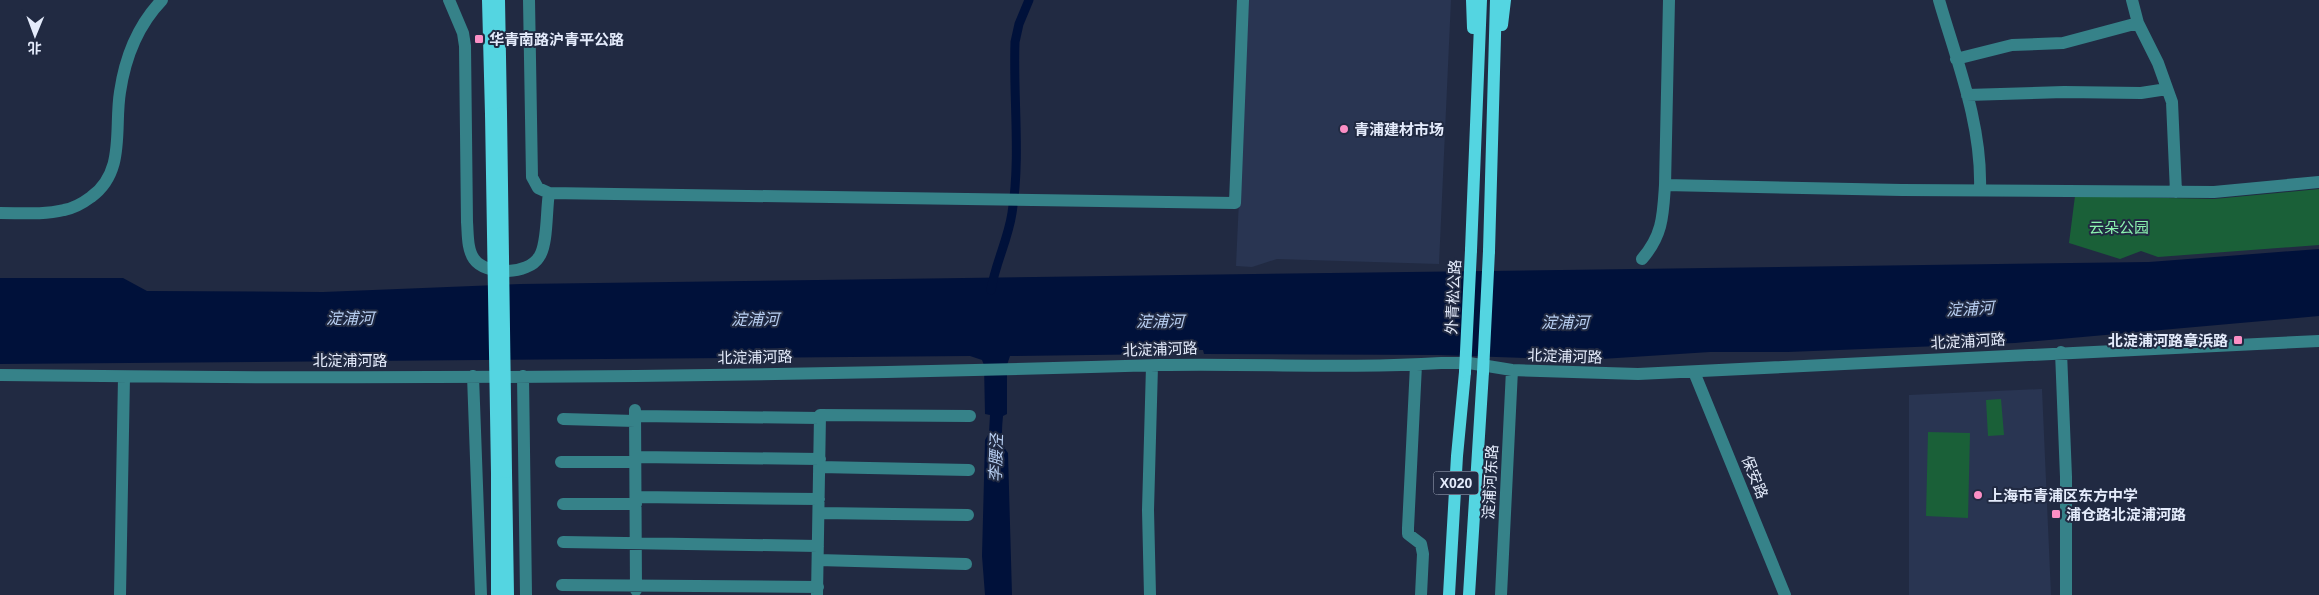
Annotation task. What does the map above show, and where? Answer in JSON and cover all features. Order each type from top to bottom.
[{"type":"main road","points":[[488,0],[496,113]]},
{"type":"main road","points":[[499,0],[496,113],[501,473],[508,595]]},
{"type":"main road","points":[[1472,0],[1472,23],[1478,62]]},
{"type":"main road","name":"外青松公路","points":[[1449,595],[1472,250],[1481,0]]},
{"type":"main road","name":"X020","points":[[1469,595],[1484,372],[1496,0]]},
{"type":"main road","points":[[1494,69],[1505,0]]},
{"type":"main road","points":[[497,595],[501,473]]},
{"type":"street","points":[[0,213],[46,214],[66,210],[80,205],[94,195],[110,176],[115,165],[120,92],[129,50],[140,29],[162,0]]},
{"type":"street","points":[[448,0],[463,33],[465,46],[467,222],[469,246],[473,258],[479,265],[488,269],[506,271],[532,265],[539,258],[543,250],[549,193]]},
{"type":"street","points":[[529,0],[532,177],[538,188],[549,193],[997,198],[1235,203],[1243,0]]},
{"type":"street","points":[[1642,259],[1652,248],[1659,235],[1665,185],[1669,0]]},
{"type":"street","points":[[1939,0],[1978,136],[1980,189]]},
{"type":"street","points":[[2132,0],[2138,22],[2158,62],[2172,102],[2176,192]]},
{"type":"street","points":[[1956,59],[2012,45],[2063,43],[2138,22]]},
{"type":"street","points":[[1967,95],[2064,92],[2142,93],[2167,89]]},
{"type":"street","points":[[1665,185],[2214,192],[2319,182]]},
{"type":"street","name":"北淀浦河路","points":[[0,375],[523,376],[1008,370],[1152,366],[1468,364],[1512,370],[1638,374],[2061,352],[2319,341]]},
{"type":"street","points":[[2061,352],[2066,477],[2066,595]]},
{"type":"street","points":[[1416,365],[1408,534],[1421,544],[1423,554],[1421,595]]},
{"type":"street","points":[[1150,595],[1148,510],[1152,366]]},
{"type":"street","name":"淀浦河东路","points":[[1501,595],[1512,370]]},
{"type":"street","name":"保安路","points":[[1694,372],[1785,595]]},
{"type":"street","points":[[120,595],[124,376]]},
{"type":"street","points":[[473,376],[481,595]]},
{"type":"street","points":[[523,376],[526,595]]},
{"type":"street","points":[[562,585],[817,591],[820,415],[970,416]]},
{"type":"street","points":[[563,419],[635,416],[820,418]]},
{"type":"street","points":[[635,416],[636,588]]},
{"type":"street","points":[[560,462],[635,460],[819,463],[969,470]]},
{"type":"street","points":[[564,504],[636,501],[819,499]]},
{"type":"street","points":[[819,513],[968,515]]},
{"type":"street","points":[[563,542],[818,546]]},
{"type":"street","points":[[818,560],[966,564]]},
{"type":"shaded area","name":"青浦建材市场","points":[[1248,0],[1451,0],[1439,264],[1277,259],[1252,267],[1236,266]]},
{"type":"shaded area","name":"上海市青浦区东方中学","points":[[2042,389],[2051,595],[1909,595],[1909,395]]},
{"type":"green space","name":"云朵公园","points":[[2319,189],[2319,245],[2158,257],[2141,251],[2120,259],[2069,243],[2075,196],[2214,199]]},
{"type":"green space","points":[[2001,399],[2004,435],[1988,436],[1986,400]]},
{"type":"green space","points":[[1928,432],[1970,433],[1968,518],[1926,516]]},
{"type":"water","points":[[2319,249],[2319,316],[2015,343],[1788,352],[1710,352],[1586,360],[1438,355],[1204,354],[1203,350],[1167,349],[1166,354],[1010,356],[1007,365],[1007,414],[1003,416],[1002,431],[1005,449],[1008,453],[1012,595],[985,595],[982,556],[985,440],[989,433],[990,415],[985,414],[984,365],[982,360],[970,356],[0,364],[0,278],[123,278],[147,291],[323,292],[520,284],[2149,262]]},
{"type":"waterway","points":[[991,290],[995,271],[1008,233],[1015,192],[1015,42],[1019,24],[1029,0]]},
{"type":"place","name":"华青南路沪青平公路","points":[[479,39]]},
{"type":"place","name":"青浦建材市场","points":[[1344,129]]},
{"type":"place","name":"北淀浦河路章浜路","points":[[2238,340]]},
{"type":"place","name":"上海市青浦区东方中学","points":[[1978,495]]},
{"type":"place","name":"浦仓路北淀浦河路","points":[[2056,514]]},
{"type":"water label","name":"淀浦河","points":[[1970,309]]},
{"type":"water label","name":"淀浦河","points":[[350,318]]},
{"type":"water label","name":"淀浦河","points":[[755,319]]},
{"type":"water label","name":"淀浦河","points":[[1160,321]]},
{"type":"water label","name":"淀浦河","points":[[1565,322]]},
{"type":"water label","name":"李腰泾","points":[[996,458]]}]
